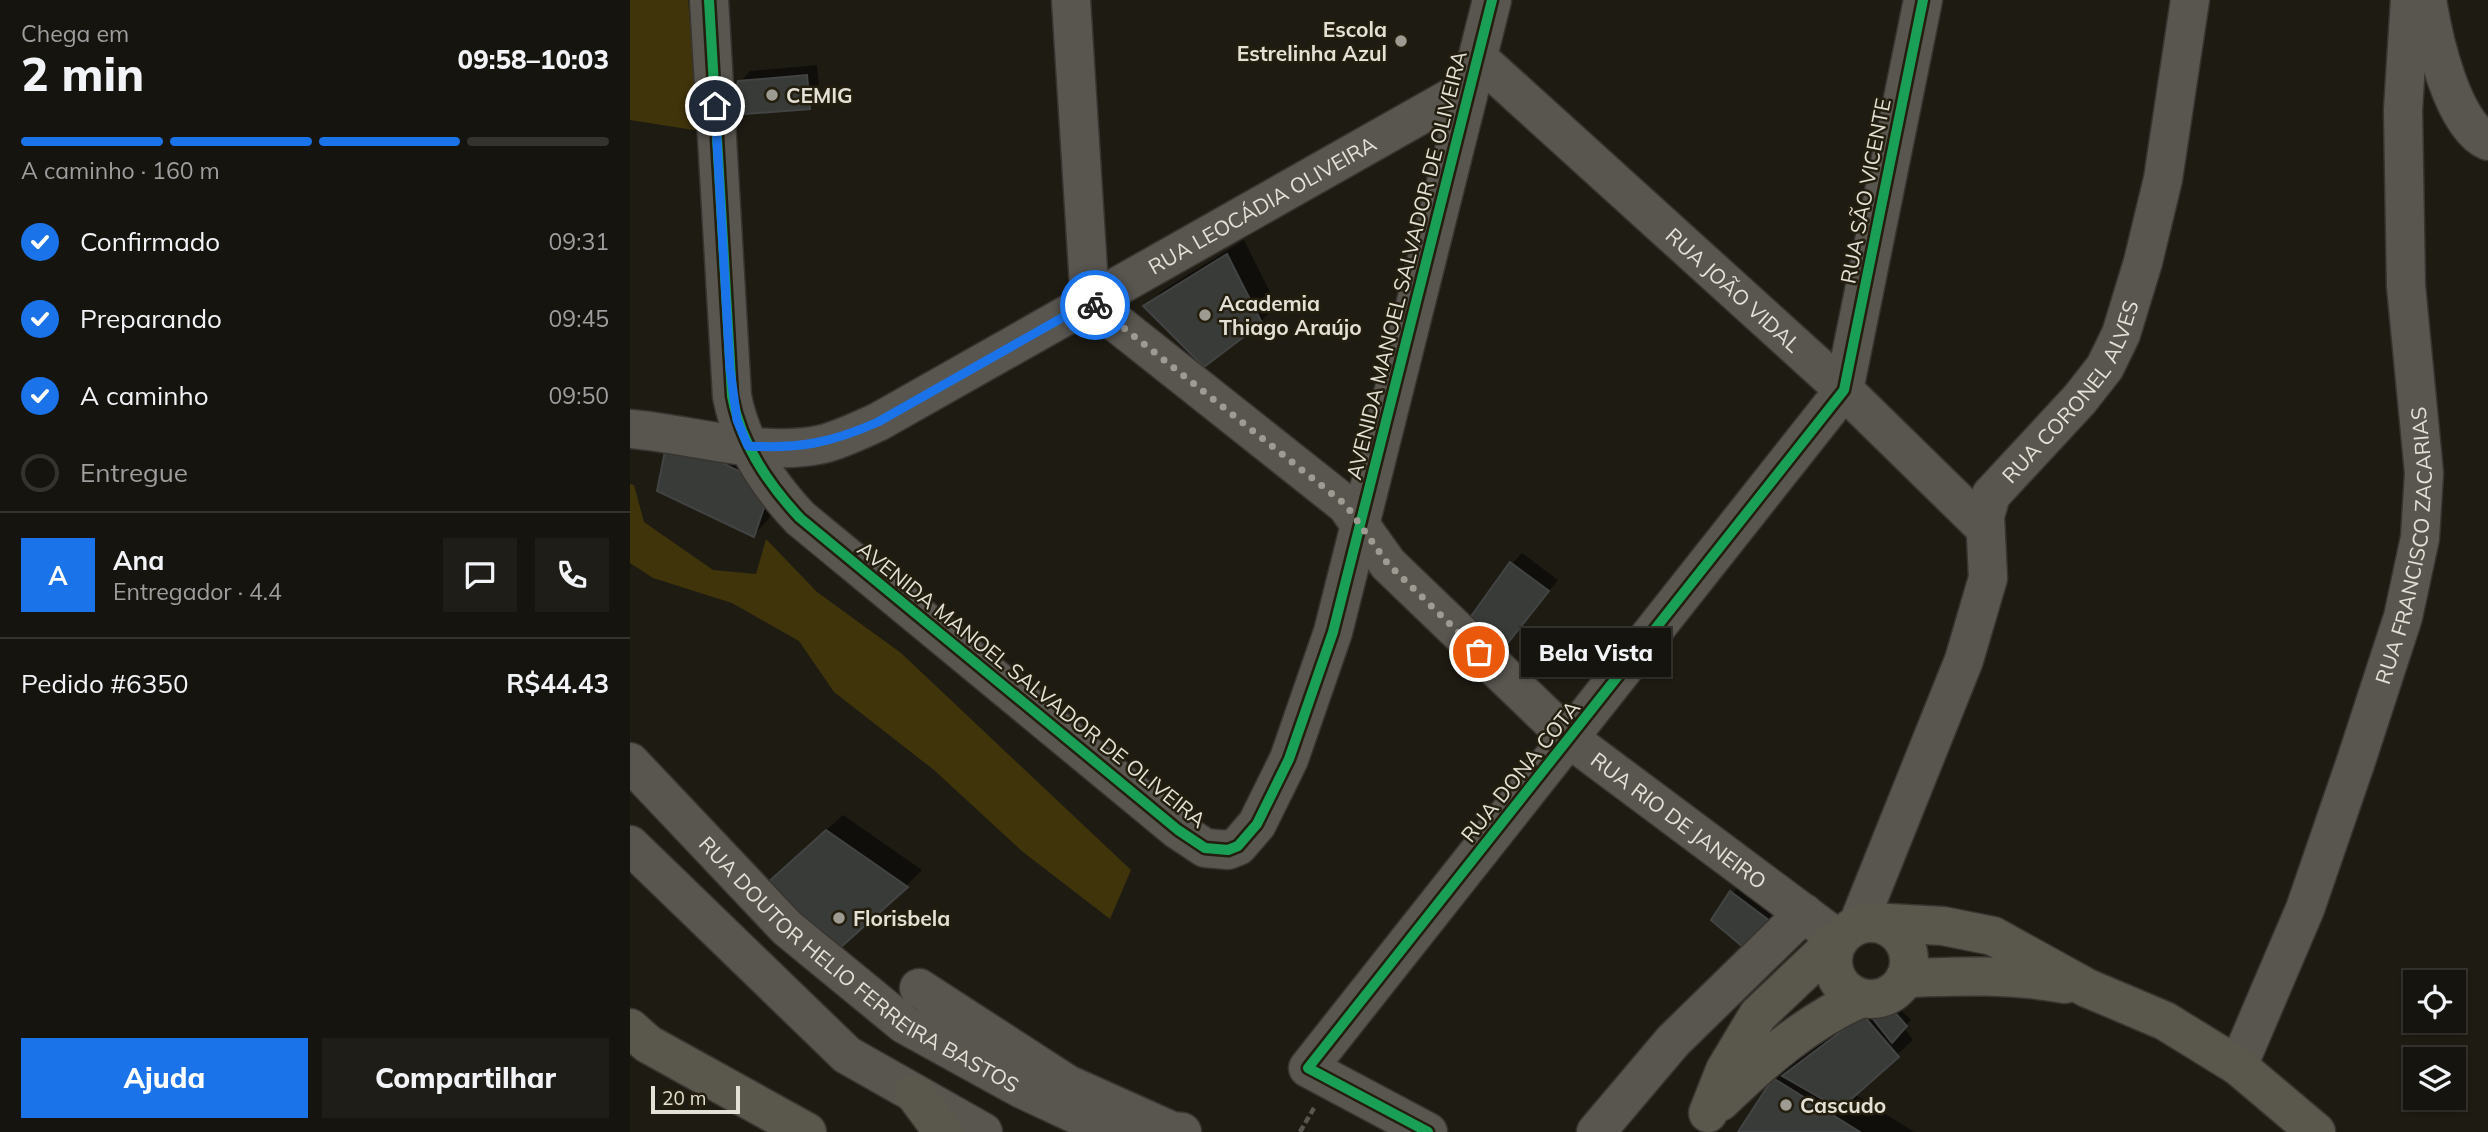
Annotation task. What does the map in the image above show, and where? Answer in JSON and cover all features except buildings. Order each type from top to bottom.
[{"type":"main road","points":[[1884,924],[1904,940],[1909,966],[1905,978],[1886,996],[1861,998],[1829,1012],[1796,1033],[1700,1123],[1725,1070],[1758,1015],[1856,928],[1884,924]]},
{"type":"main road","points":[[1856,928],[1932,925],[1993,936],[2087,988],[2165,1021],[2238,1066],[2316,1132]]},
{"type":"main road","points":[[1856,928],[1832,962],[1841,985],[1861,998]]},
{"type":"main road","points":[[1905,978],[1979,975],[2020,977],[2087,988]]},
{"type":"main road","points":[[636,1037],[808,1132]]},
{"type":"main road","points":[[914,1093],[943,1132]]},
{"type":"street","name":"AVENIDA MANOEL SALVADOR DE OLIVEIRA","points":[[709,0],[730,369],[737,420],[748,446],[768,480],[800,518],[1178,830],[1205,848],[1218,849],[1228,849],[1244,841],[1256,824],[1289,759],[1333,632],[1492,0]]},
{"type":"street","points":[[1071,0],[1090,302]]},
{"type":"street","name":"RUA SÃO VICENTE","points":[[1844,390],[1923,0]]},
{"type":"street","name":"RUA CORONEL ALVES","points":[[1856,928],[1964,660],[1988,578],[1985,528],[1987,505],[1996,486],[2080,399],[2105,367],[2121,334],[2144,262],[2162,179],[2190,0]]},
{"type":"street","name":"RUA FRANCISCO ZACARIAS","points":[[2238,1066],[2305,909],[2331,835],[2403,617],[2420,538],[2424,473],[2406,259],[2403,110],[2410,0]]},
{"type":"street","points":[[2427,0],[2437,47],[2452,93],[2468,125],[2477,136],[2488,141]]},
{"type":"street","name":"RUA LEOCÁDIA OLIVEIRA","points":[[630,429],[748,446],[801,446],[845,437],[878,422],[1090,302],[1474,72]]},
{"type":"street","name":"RUA JOÃO VIDAL","points":[[1474,72],[1844,390],[1985,528]]},
{"type":"street","name":"RUA RIO DE JANEIRO","points":[[1090,302],[1346,505],[1388,564],[1570,739],[1804,914],[1856,928]]},
{"type":"street","name":"RUA DONA COTA","points":[[1427,1132],[1308,1068],[1844,390]]},
{"type":"street","name":"RUA DOUTOR HELIO FERREIRA BASTOS","points":[[630,762],[787,928],[904,1024],[1022,1089],[1114,1132]]},
{"type":"street","points":[[630,845],[847,1055],[982,1132]]},
{"type":"street","points":[[1596,1132],[1673,1041],[1804,914]]},
{"type":"street","points":[[919,988],[1067,1083],[1172,1131],[1182,1132]]},
{"type":"shaded area","points":[[630,0],[688,0],[700,131],[630,120]]},
{"type":"shaded area","points":[[630,484],[634,485],[644,522],[713,570],[756,574],[766,539],[817,592],[901,653],[1131,870],[1110,919],[1023,852],[934,770],[834,692],[799,641],[732,603],[653,578],[630,563]]},
{"type":"cycle path","points":[[709,0],[732,396],[742,430],[766,477],[800,518],[1178,830],[1205,848],[1228,850],[1238,846],[1257,824],[1289,759],[1333,632],[1492,0]]},
{"type":"cycle path","points":[[1428,1132],[1308,1068],[1844,390],[1923,0]]},
{"type":"way so far","points":[[1095,305],[1346,505],[1388,564],[1479,652]]},
{"type":"place","name":"Escola Estrelinha Azul","points":[[1401,41]]},
{"type":"place","name":"CEMIG","points":[[772,95]]},
{"type":"place","name":"Academia Thiago Araújo","points":[[1205,315]]},
{"type":"place","name":"Bela Vista","points":[[1479,652]]},
{"type":"place","name":"Florisbela","points":[[839,918]]},
{"type":"place","name":"Cascudo","points":[[1786,1105]]},
{"type":"route","points":[[715,106],[732,396],[737,420],[748,446],[801,446],[822,444],[845,437],[878,422],[1090,302],[1095,305]]}]
